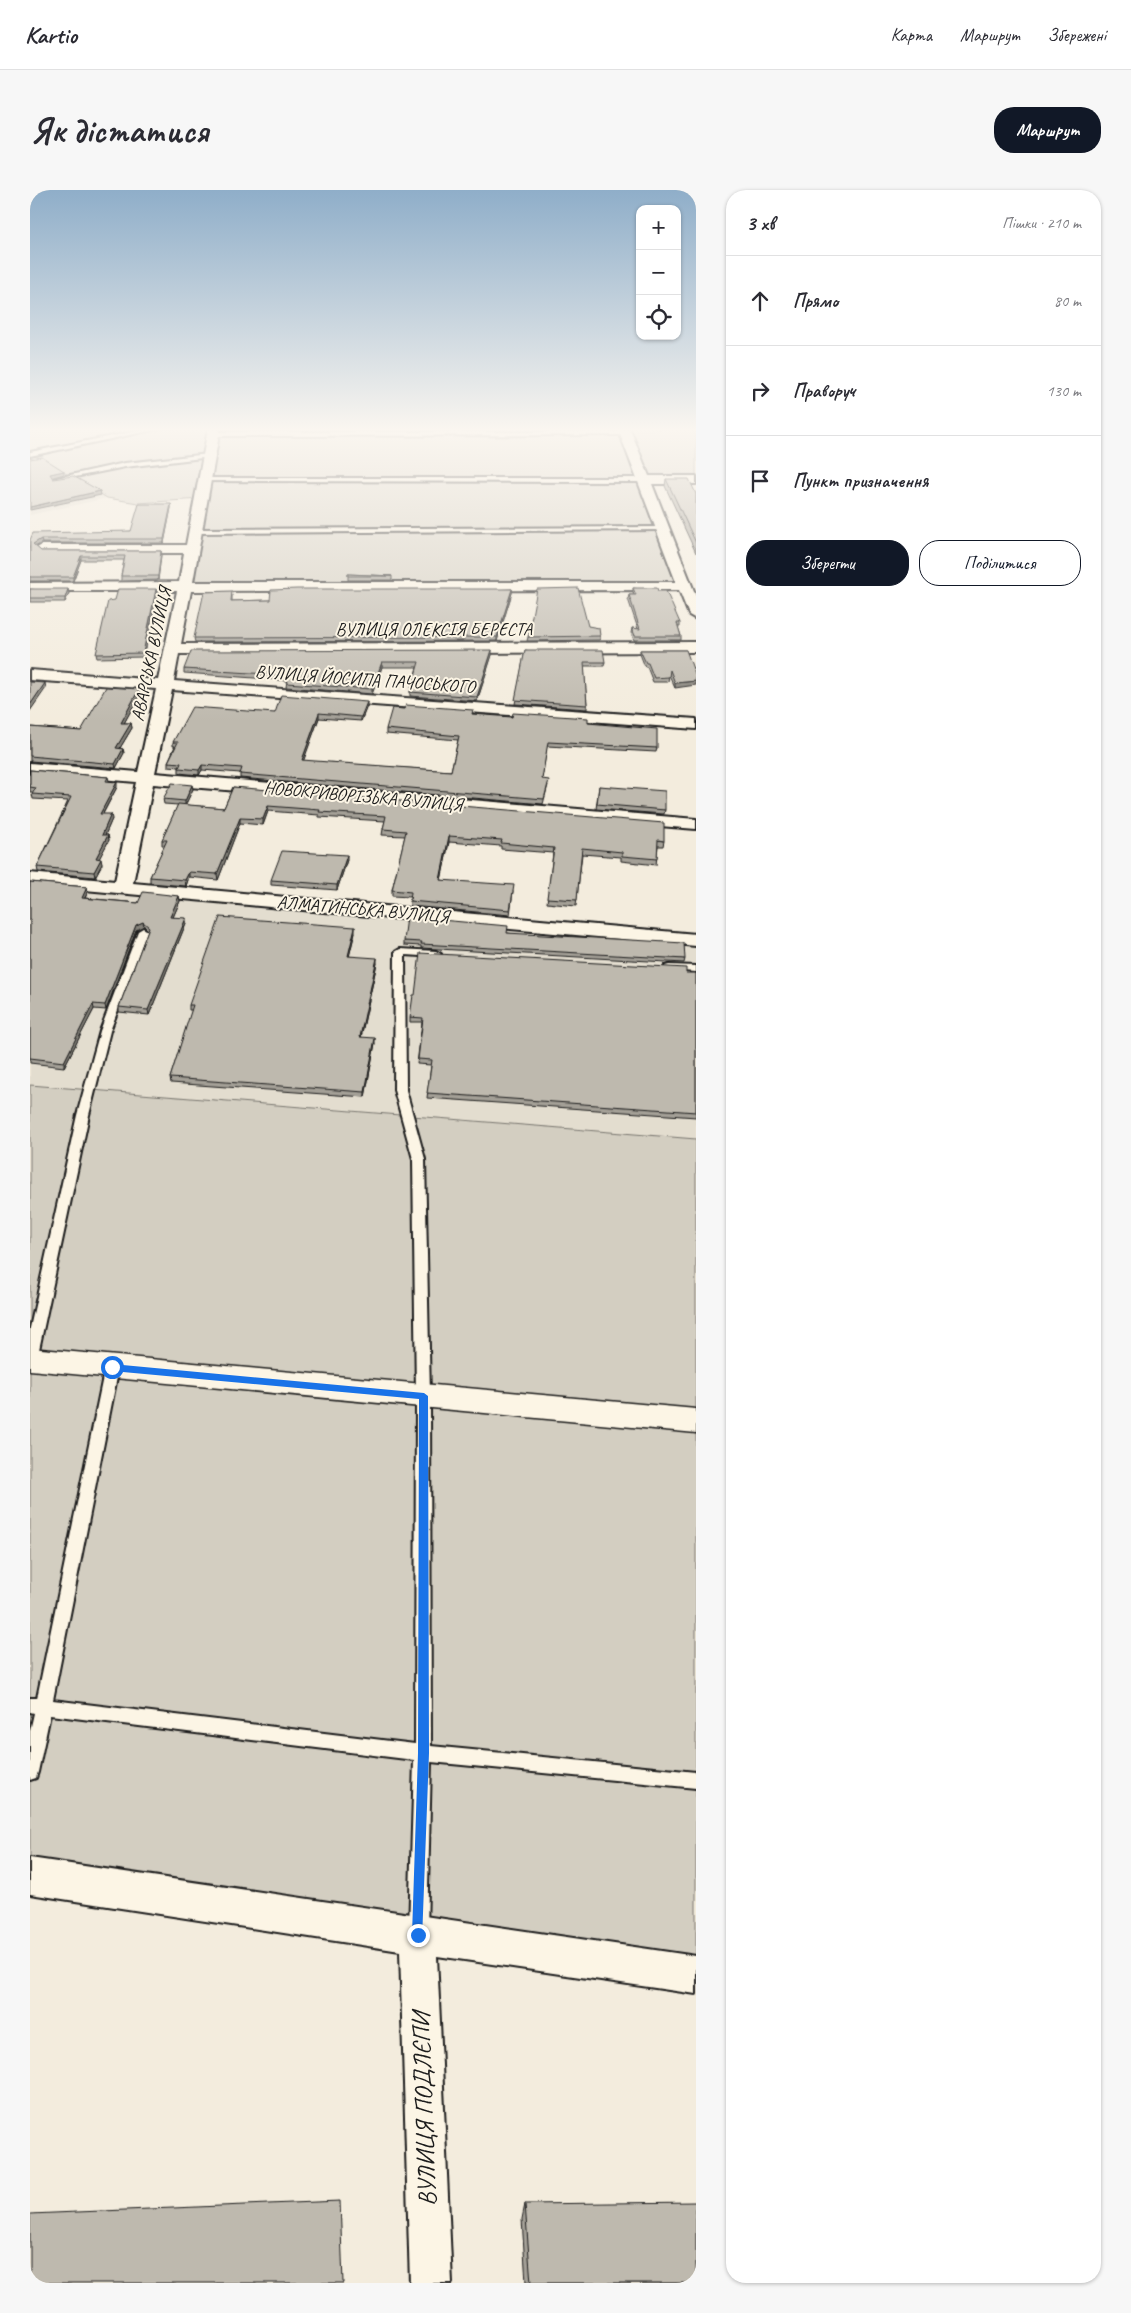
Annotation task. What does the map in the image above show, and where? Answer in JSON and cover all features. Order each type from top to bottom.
[{"type":"main road","points":[[30,1359],[696,1421]]},
{"type":"street","name":"АВАРСЬКА ВУЛИЦЯ","points":[[123,887],[185,587],[195,527]]},
{"type":"street","points":[[661,529],[696,615]]},
{"type":"street","points":[[42,549],[192,549]]},
{"type":"street","points":[[30,587],[685,586]]},
{"type":"street","name":"ВУЛИЦЯ ОЛЕКСІЯ БЕРЕСТА","points":[[172,649],[696,647]]},
{"type":"street","name":"ВУЛИЦЯ ЙОСИПА ПАЧОСЬКОГО","points":[[30,675],[696,724]]},
{"type":"street","name":"НОВОКРИВОРІЗЬКА ВУЛИЦЯ","points":[[30,768],[696,824]]},
{"type":"street","name":"АЛМАТИНСЬКА ВУЛИЦЯ","points":[[30,879],[696,940]]},
{"type":"street","points":[[30,1876],[696,1975]]},
{"type":"street","name":"ВУЛИЦЯ ПОДЛЄПИ","points":[[418,1935],[431,2283]]},
{"type":"lane","points":[[194,531],[661,529]]},
{"type":"lane","points":[[30,1359],[96,1065],[105,1031],[143,931]]},
{"type":"lane","points":[[418,1935],[423,1753],[424,1396],[419,1159],[400,1090],[400,952],[450,955]]},
{"type":"lane","points":[[656,967],[696,969]]},
{"type":"lane","points":[[30,1772],[37,1706],[112,1367]]},
{"type":"lane","points":[[37,1706],[423,1753],[696,1780]]},
{"type":"shaded area","points":[[196,527],[661,527],[685,586],[185,587]]},
{"type":"shaded area","points":[[30,887],[696,946],[696,1139],[30,1085]]},
{"type":"shaded area","points":[[30,1085],[696,1139],[696,1975],[30,1876]]},
{"type":"building","points":[[132,527],[166,527],[164,539],[41,539],[33,544],[41,551],[161,551],[158,576],[121,576],[125,556],[81,556],[73,577],[30,577],[30,540],[33,533],[131,531]]},
{"type":"building","points":[[688,527],[696,527],[696,543]]},
{"type":"building","points":[[348,574],[392,576],[348,576]]},
{"type":"building","points":[[578,588],[588,626],[599,628],[600,636],[528,637],[537,589]]},
{"type":"building","points":[[633,588],[657,588],[658,591],[666,591],[680,623],[677,623],[681,636],[635,636],[632,628],[640,629],[629,595],[636,595]]},
{"type":"building","points":[[30,589],[68,589],[65,598],[30,598]]},
{"type":"building","points":[[118,589],[156,589],[143,653],[96,654],[108,601],[115,600]]},
{"type":"building","points":[[512,589],[497,637],[194,638],[204,592],[232,591],[231,601],[270,600],[271,590]]},
{"type":"building","points":[[492,650],[477,697],[410,692],[419,662],[382,662],[372,689],[286,683],[289,677],[268,674],[184,669],[191,651]]},
{"type":"building","points":[[525,650],[603,650],[605,662],[584,662],[587,705],[515,700]]},
{"type":"building","points":[[640,650],[686,650],[696,681],[675,683],[670,670],[669,677],[654,678]]},
{"type":"building","points":[[30,682],[45,683],[30,705]]},
{"type":"building","points":[[106,687],[139,689],[121,723],[131,723],[116,748],[123,749],[115,764],[30,756],[30,727],[81,731]]},
{"type":"building","points":[[281,695],[367,702],[361,717],[319,713],[302,760],[451,771],[459,736],[386,729],[392,708],[404,709],[406,705],[473,710],[472,714],[512,717],[513,713],[588,718],[588,723],[657,729],[657,748],[548,742],[542,779],[549,780],[544,799],[240,774],[242,768],[202,765],[199,770],[179,768],[181,763],[168,762],[178,742],[173,742],[192,707],[275,713]]},
{"type":"building","points":[[30,770],[108,777],[106,781],[117,782],[100,814],[111,814],[102,835],[108,835],[96,858],[101,859],[94,872],[37,867],[71,797],[32,794],[36,788],[30,787]]},
{"type":"building","points":[[172,783],[192,785],[185,801],[163,799]]},
{"type":"building","points":[[599,786],[665,791],[665,810],[597,804]]},
{"type":"building","points":[[233,787],[664,823],[664,841],[658,840],[657,859],[622,856],[622,852],[582,848],[577,900],[547,898],[554,848],[501,843],[502,840],[449,836],[440,880],[514,885],[510,910],[410,901],[411,892],[392,890],[406,831],[383,829],[386,816],[319,812],[320,810],[268,806],[263,819],[240,818],[217,874],[189,872],[185,880],[150,877],[167,840],[162,840],[178,804],[224,808]]},
{"type":"building","points":[[282,851],[347,855],[337,885],[271,880]]},
{"type":"building","points":[[30,882],[87,887],[82,898],[138,903],[143,892],[179,896],[170,917],[186,918],[148,1010],[119,1007],[149,927],[143,922],[136,925],[105,1005],[93,1004],[64,1062],[30,1058]]},
{"type":"building","points":[[220,917],[355,927],[348,956],[377,958],[360,1037],[375,1038],[365,1092],[170,1078],[193,1005],[189,1005]]},
{"type":"building","points":[[407,917],[508,926],[507,933],[684,943],[685,959],[421,944],[422,942],[404,941]]},
{"type":"building","points":[[420,953],[686,968],[686,973],[696,973],[696,1112],[427,1093],[432,1060],[418,1059],[423,1018],[410,1017],[413,995],[415,995]]},
{"type":"building","points":[[340,2201],[343,2283],[30,2283],[30,2214]]},
{"type":"building","points":[[696,2202],[696,2283],[531,2283],[525,2204]]},
{"type":"route","points":[[112,1367],[424,1396],[423,1753],[418,1935]]}]
